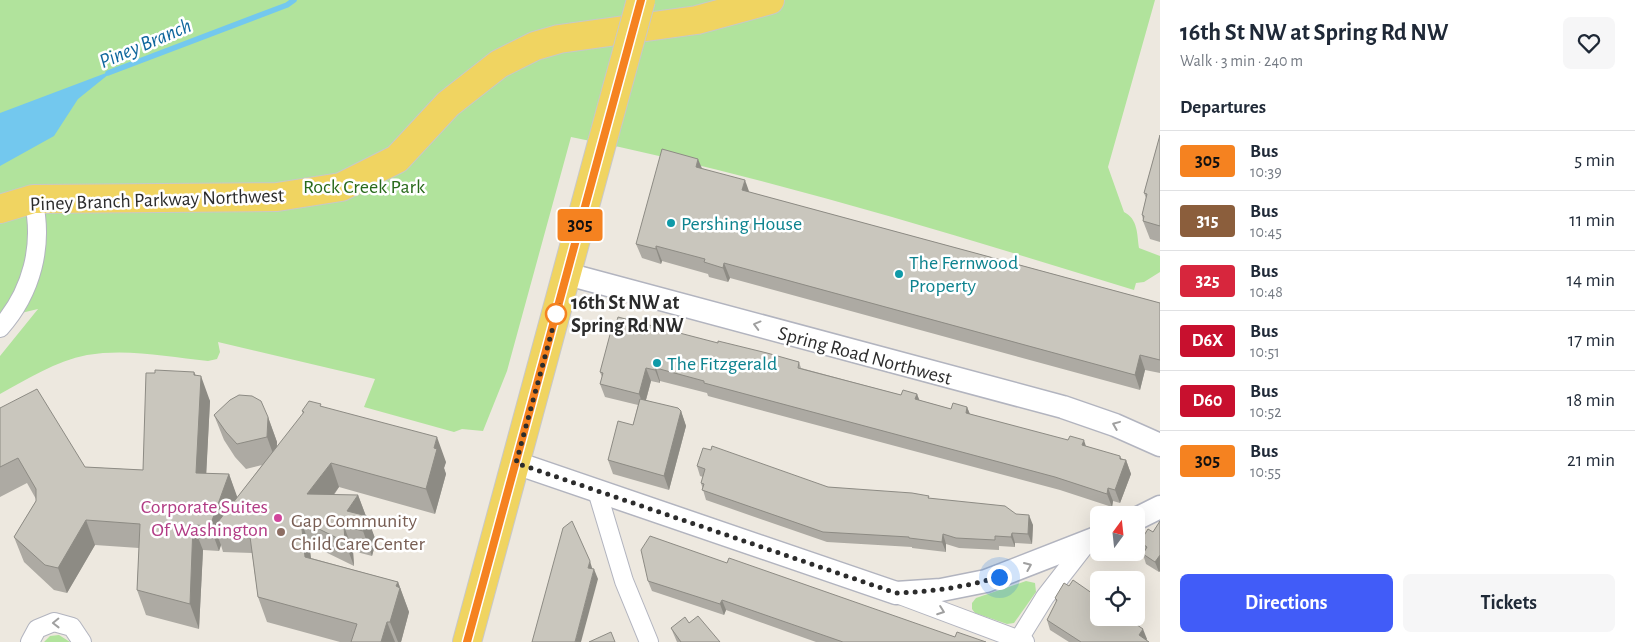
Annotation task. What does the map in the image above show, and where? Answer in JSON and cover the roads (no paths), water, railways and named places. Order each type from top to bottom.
[{"type":"main road","points":[[468,642],[641,0]]},
{"type":"main road","name":"Piney Branch Parkway Northwest","points":[[0,209],[33,199],[277,196],[341,187],[397,159],[455,99],[499,64],[536,46],[559,39],[697,20],[770,0]]},
{"type":"street","points":[[0,328],[22,296],[34,265],[38,231],[33,199]]},
{"type":"street","name":"Spring Road Northwest","points":[[567,274],[1062,407],[1115,425],[1160,445]]},
{"type":"street","points":[[516,463],[896,593],[1022,640],[1045,597],[1090,544]]},
{"type":"street","points":[[597,491],[624,581],[649,642]]},
{"type":"street","points":[[1145,514],[1160,507]]},
{"type":"street","points":[[896,593],[941,590],[986,581],[1090,541]]},
{"type":"street","points":[[30,642],[37,629],[54,622],[63,622],[72,627],[82,642]]},
{"type":"water","points":[[114,70],[78,99],[54,136],[0,166],[0,113]]},
{"type":"waterway","name":"Piney Branch","points":[[108,73],[287,5],[294,0]]},
{"type":"place","name":"Pershing House","points":[[671,223]]},
{"type":"place","name":"The Fernwood Property","points":[[899,274]]},
{"type":"place","name":"16th St NW at Spring Rd NW","points":[[556,314]]},
{"type":"place","name":"The Fitzgerald","points":[[657,363]]},
{"type":"place","name":"Corporate Suites Of Washington","points":[[278,518]]},
{"type":"place","name":"Gap Community Child Care Center","points":[[281,532]]},
{"type":"park label","name":"Rock Creek Park","points":[[364,186]]}]
